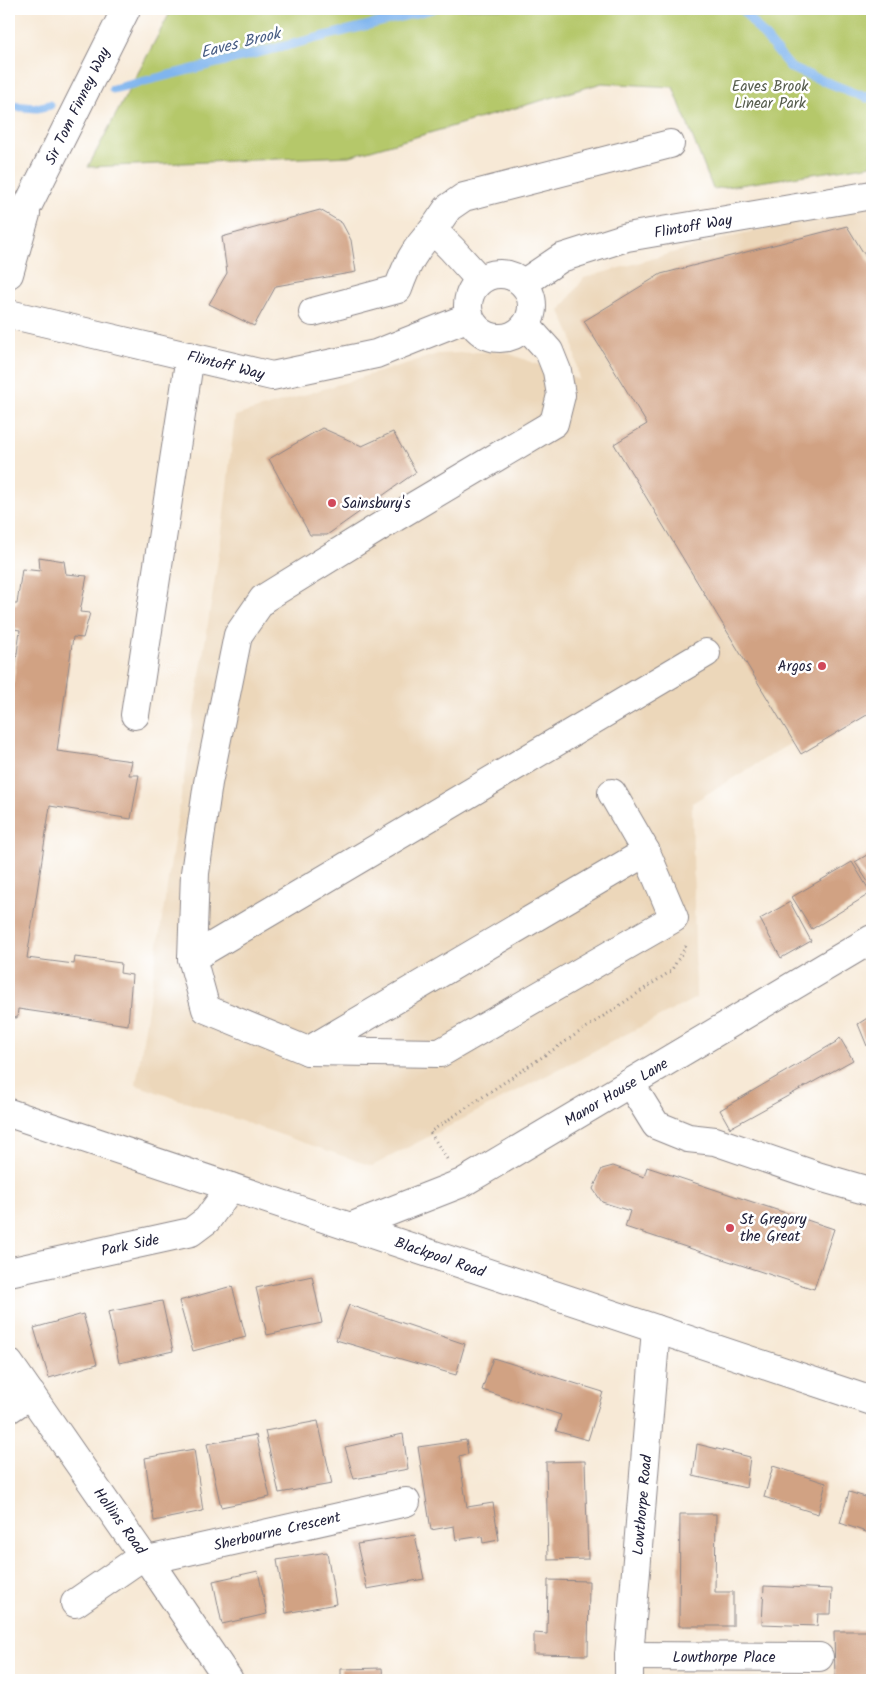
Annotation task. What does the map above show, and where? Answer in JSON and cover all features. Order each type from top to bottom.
[{"type":"main road","name":"Sir Tom Finney Way","points":[[9,231],[29,203],[126,9]]},
{"type":"main road","points":[[313,312],[398,289],[406,266],[418,245],[448,208],[464,197],[670,144]]},
{"type":"main road","name":"Flintoff Way","points":[[524,284],[560,258],[626,237],[872,195]]},
{"type":"main road","name":"Sir Tom Finney Way","points":[[9,274],[29,203]]},
{"type":"main road","points":[[432,230],[480,280]]},
{"type":"main road","points":[[501,273],[517,278],[524,284],[532,298],[532,311],[528,323],[515,334],[504,338],[492,338],[476,328],[469,317],[468,300],[471,289],[480,280],[490,275],[501,273]]},
{"type":"main road","name":"Flintoff Way","points":[[9,314],[272,376],[376,354],[469,317]]},
{"type":"main road","points":[[528,323],[549,351],[557,371],[561,396],[554,423],[394,518],[264,599],[238,635],[208,783],[195,873],[192,958],[206,1009],[308,1050],[440,1053],[674,918],[646,852],[612,793]]},
{"type":"main road","points":[[135,715],[190,356]]},
{"type":"main road","points":[[192,958],[706,653]]},
{"type":"main road","points":[[308,1050],[646,852]]},
{"type":"main road","name":"Manor House Lane","points":[[350,1227],[462,1183],[872,939]]},
{"type":"main road","points":[[630,1083],[656,1125],[688,1138],[715,1141],[820,1177],[872,1192]]},
{"type":"main road","name":"Blackpool Road","points":[[9,1113],[872,1401]]},
{"type":"main road","name":"Park Side","points":[[9,1272],[191,1232],[207,1220],[232,1187]]},
{"type":"main road","name":"Lowthorpe Road","points":[[629,1668],[656,1330]]},
{"type":"main road","name":"Hollins Road","points":[[9,1364],[230,1680]]},
{"type":"main road","points":[[9,1409],[31,1394]]},
{"type":"main road","name":"Sherbourne Crescent","points":[[146,1558],[406,1502]]},
{"type":"main road","points":[[75,1603],[146,1558]]},
{"type":"main road","name":"Lowthorpe Place","points":[[629,1668],[819,1657]]},
{"type":"path","points":[[462,1183],[430,1132],[672,971],[690,938],[674,918]]},
{"type":"shaded area","points":[[872,205],[872,694],[692,803],[696,998],[372,1166],[136,1085],[221,540],[235,416],[438,354],[502,351],[579,380],[572,338],[560,311],[584,278],[736,235]]},
{"type":"green space","name":"Eaves Brook Linear Park","points":[[172,9],[872,9],[872,165],[713,189],[673,87],[602,83],[350,156],[88,167]]},
{"type":"building","points":[[320,210],[342,223],[351,240],[356,272],[276,286],[254,326],[209,304],[227,273],[222,237]]},
{"type":"building","points":[[847,226],[872,267],[872,712],[801,754],[614,444],[647,424],[584,321],[661,274]]},
{"type":"building","name":"Sainsbury's","points":[[322,428],[362,446],[393,432],[416,472],[327,535],[310,535],[269,459]]},
{"type":"building","points":[[39,557],[64,561],[66,574],[87,576],[80,612],[90,613],[83,638],[73,637],[57,751],[132,761],[129,775],[139,775],[131,819],[50,806],[27,958],[74,964],[75,957],[121,963],[120,973],[132,975],[128,1025],[18,1009],[17,1018],[9,1017],[9,716],[20,630],[9,628],[9,604],[17,604],[22,569],[40,571]]},
{"type":"building","points":[[872,852],[872,888],[855,862]]},
{"type":"building","points":[[852,862],[871,893],[812,929],[792,897]]},
{"type":"building","points":[[790,902],[811,941],[781,958],[760,919]]},
{"type":"building","points":[[872,1015],[872,1043],[867,1046],[858,1024]]},
{"type":"building","points":[[840,1038],[853,1060],[730,1128],[720,1110]]},
{"type":"building","name":"St Gregory the Great","points":[[613,1166],[644,1177],[647,1167],[834,1229],[814,1289],[625,1227],[630,1211],[602,1202],[593,1189],[602,1169]]},
{"type":"building","points":[[312,1276],[322,1323],[267,1335],[256,1288]]},
{"type":"building","points":[[232,1286],[246,1337],[193,1351],[179,1301]]},
{"type":"building","points":[[162,1301],[173,1351],[119,1363],[108,1312]]},
{"type":"building","points":[[349,1305],[465,1344],[456,1375],[336,1340]]},
{"type":"building","points":[[83,1314],[97,1364],[49,1378],[34,1328]]},
{"type":"building","points":[[493,1358],[603,1392],[588,1440],[556,1431],[561,1415],[482,1390]]},
{"type":"building","points":[[318,1421],[332,1484],[279,1493],[265,1431]]},
{"type":"building","points":[[403,1434],[408,1469],[354,1479],[345,1447]]},
{"type":"building","points":[[256,1435],[270,1497],[221,1507],[207,1444]]},
{"type":"building","points":[[466,1440],[468,1454],[459,1456],[467,1507],[493,1503],[499,1540],[483,1543],[482,1536],[456,1540],[454,1526],[431,1530],[418,1447]]},
{"type":"building","points":[[697,1444],[750,1457],[746,1488],[693,1476]]},
{"type":"building","points":[[194,1449],[203,1511],[154,1521],[145,1458]]},
{"type":"building","points":[[585,1461],[588,1559],[548,1560],[546,1462]]},
{"type":"building","points":[[773,1466],[826,1483],[818,1514],[764,1497]]},
{"type":"building","points":[[849,1492],[872,1499],[872,1534],[840,1523]]},
{"type":"building","points":[[680,1514],[716,1514],[715,1592],[733,1592],[733,1626],[679,1626]]},
{"type":"building","points":[[415,1535],[424,1579],[367,1589],[357,1544]]},
{"type":"building","points":[[327,1552],[336,1604],[286,1613],[277,1560]]},
{"type":"building","points":[[258,1571],[267,1614],[222,1624],[213,1581]]},
{"type":"building","points":[[548,1580],[589,1581],[588,1655],[534,1654],[534,1633],[547,1634]]},
{"type":"building","points":[[764,1586],[832,1589],[831,1614],[818,1614],[817,1626],[762,1624]]},
{"type":"building","points":[[834,1631],[872,1631],[872,1680],[835,1680]]},
{"type":"building","points":[[382,1668],[383,1680],[341,1680],[341,1669]]},
{"type":"waterway","name":"Eaves Brook","points":[[113,89],[433,9]]},
{"type":"waterway","name":"Eaves Brook","points":[[742,9],[791,68],[867,98],[872,93]]},
{"type":"waterway","name":"Eaves Brook","points":[[9,106],[37,108],[50,105]]},
{"type":"place","name":"Sainsbury's","points":[[332,503]]},
{"type":"place","name":"Argos","points":[[822,666]]},
{"type":"place","name":"St Gregory the Great","points":[[730,1228]]}]
